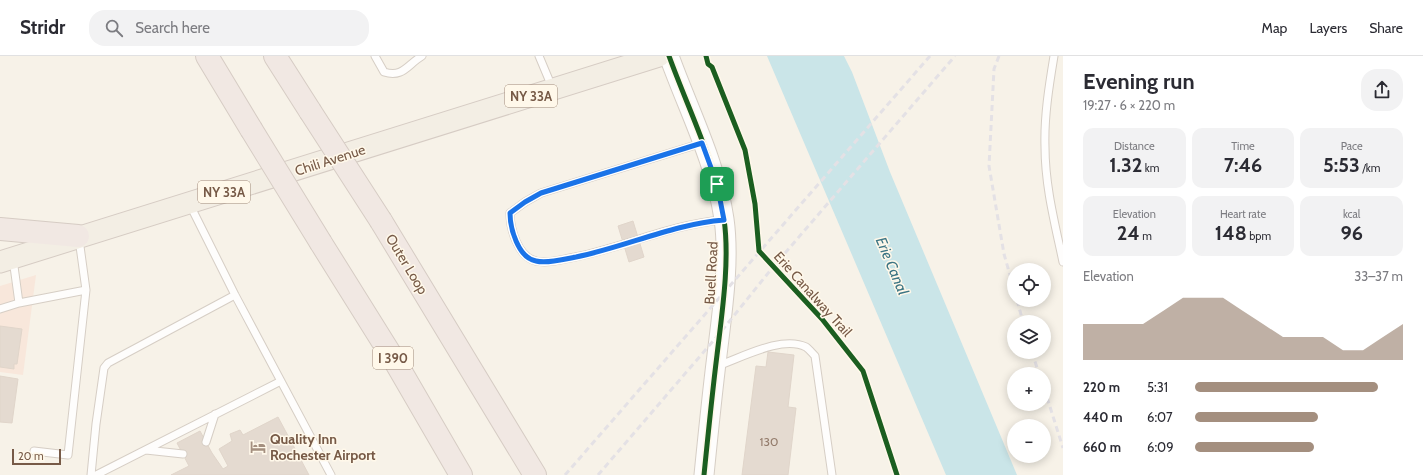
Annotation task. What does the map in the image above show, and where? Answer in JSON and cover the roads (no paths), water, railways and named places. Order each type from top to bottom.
[{"type":"highway","name":"I 390","points":[[207,56],[251,130],[396,363],[461,475]]},
{"type":"highway","name":"Outer Loop","points":[[275,56],[381,221],[535,475]]},
{"type":"highway","points":[[287,56],[310,111]]},
{"type":"highway","points":[[0,229],[78,236]]},
{"type":"main road","name":"Chili Avenue","points":[[7,260],[78,236],[189,203],[659,56]]},
{"type":"street","name":"Buell Road","points":[[669,56],[717,184],[726,239],[723,293],[704,475]]},
{"type":"lane","points":[[375,56],[384,72],[393,75],[401,72],[414,58],[422,56]]},
{"type":"lane","points":[[539,56],[553,90]]},
{"type":"lane","points":[[1054,56],[1048,95],[1044,147],[1049,195],[1063,262]]},
{"type":"lane","points":[[702,143],[541,193],[510,213],[510,223],[519,247],[528,257],[536,261],[551,261],[605,250],[699,223],[724,220]]},
{"type":"lane","points":[[189,203],[235,294],[331,475]]},
{"type":"lane","points":[[34,451],[68,455],[86,290],[78,236]]},
{"type":"lane","points":[[7,260],[19,303]]},
{"type":"lane","points":[[0,309],[19,303],[86,290]]},
{"type":"lane","points":[[91,475],[104,368],[108,363],[235,294]]},
{"type":"lane","points":[[715,367],[773,346],[792,343],[807,347],[815,356],[832,475]]},
{"type":"lane","points":[[96,475],[281,381]]},
{"type":"lane","points":[[206,442],[215,414]]},
{"type":"lane","points":[[146,450],[183,454]]},
{"type":"water","name":"Erie Canal","points":[[767,56],[844,56],[852,72],[890,172],[1007,451],[1007,463],[1012,463],[1017,475],[946,475]]},
{"type":"railway","points":[[565,475],[930,56]]},
{"type":"railway","points":[[598,475],[720,333],[773,267],[955,56]]},
{"type":"railway","points":[[999,56],[994,69],[989,166],[1007,264]]},
{"type":"railway","points":[[1019,307],[1021,315]]},
{"type":"railway","points":[[1034,359],[1037,367]]},
{"type":"railway","points":[[1051,410],[1063,448]]},
{"type":"place","name":"Quality Inn Rochester Airport","points":[[258,447]]}]
